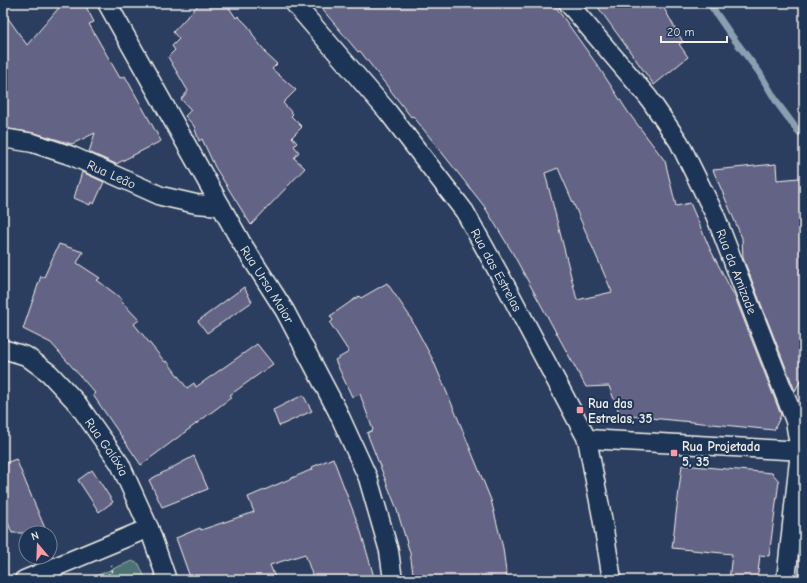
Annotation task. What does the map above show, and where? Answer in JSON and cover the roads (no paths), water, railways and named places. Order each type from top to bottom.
[{"type":"street","name":"Rua Ursa Maior","points":[[107,3],[241,242],[285,311],[340,416],[368,478],[389,551],[393,580]]},
{"type":"street","name":"Rua das Estrelas","points":[[294,3],[388,112],[465,212],[508,290],[587,439],[612,580]]},
{"type":"street","name":"Rua da Amizade","points":[[568,3],[648,97],[679,142],[714,215],[794,421],[802,451],[786,580]]},
{"type":"street","name":"Rua Leão","points":[[3,138],[33,142],[72,156],[161,196],[196,204],[221,206]]},
{"type":"street","name":"Rua Galáxia","points":[[3,349],[26,356],[49,373],[77,403],[120,464],[149,528],[167,580]]},
{"type":"street","points":[[587,439],[802,451]]},
{"type":"street","points":[[24,580],[149,528]]},
{"type":"waterway","points":[[709,3],[759,72],[778,104],[798,131],[804,135]]},
{"type":"place","name":"Rua das Estrelas, 35","points":[[580,410]]},
{"type":"place","name":"Rua Projetada 5, 35","points":[[674,453]]}]
